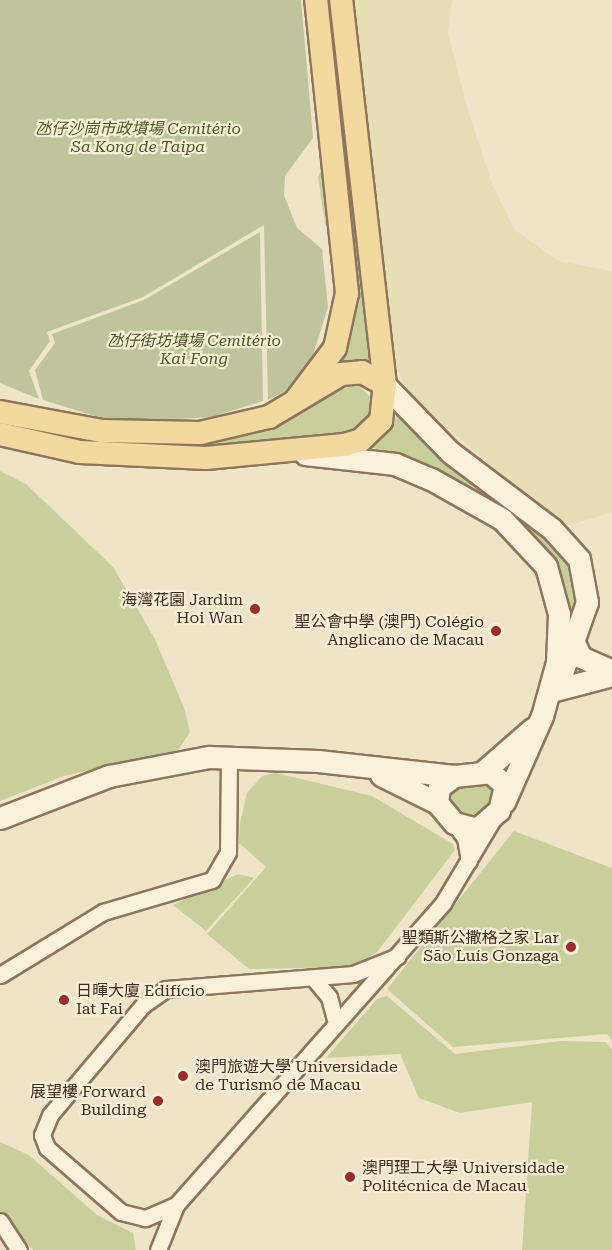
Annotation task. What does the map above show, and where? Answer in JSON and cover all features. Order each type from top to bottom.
[{"type":"main road","points":[[295,401],[334,348],[347,293],[316,0]]},
{"type":"main road","points":[[0,434],[80,452],[142,457],[288,452],[361,440],[381,421],[385,385],[341,0]]},
{"type":"main road","points":[[0,412],[102,431],[200,433],[255,423],[353,372],[385,385]]},
{"type":"street","points":[[158,1250],[176,1205],[443,903],[499,809],[573,648],[588,590],[579,559],[511,498],[450,452],[385,385]]},
{"type":"street","points":[[288,452],[395,464],[501,519],[537,552],[552,578],[573,648],[612,673]]},
{"type":"street","points":[[501,519],[499,505],[511,498]]},
{"type":"street","points":[[551,692],[560,634],[552,578]]},
{"type":"street","points":[[551,692],[612,673]]},
{"type":"street","points":[[484,771],[542,716]]},
{"type":"street","points":[[0,819],[109,776],[229,757],[454,776],[484,771],[500,778],[499,809],[477,829],[454,823]]},
{"type":"street","points":[[0,975],[103,912],[212,880],[228,852],[229,757]]},
{"type":"street","points":[[364,767],[437,803],[465,838],[469,861]]},
{"type":"street","points":[[437,803],[439,787],[454,776]]},
{"type":"street","points":[[176,1205],[145,1218],[120,1212],[47,1148],[42,1128],[155,994],[353,974],[398,956]]},
{"type":"street","points":[[314,979],[329,997],[336,1023]]},
{"type":"street","points":[[0,1221],[19,1250]]},
{"type":"shaded area","points":[[354,0],[452,0],[448,33],[467,107],[493,186],[515,230],[558,261],[612,271],[612,512],[564,527],[408,395],[396,364]]},
{"type":"green space","name":"氹仔沙崗市政墳場 Cemitério Sa Kong de Taipa","points":[[0,0],[301,0],[313,138],[285,176],[284,195],[297,228],[322,249],[328,307],[313,355],[285,391],[268,400],[264,225],[143,297],[47,332],[50,341],[29,371],[39,399],[0,383]]},
{"type":"green space","points":[[325,0],[333,0],[369,364],[338,361]]},
{"type":"green space","points":[[325,161],[336,232],[325,224],[318,177]]},
{"type":"green space","name":"氹仔街坊墳場 Cemitério Kai Fong","points":[[260,232],[263,401],[211,417],[118,423],[43,400],[35,370],[55,343],[52,334],[144,300]]},
{"type":"green space","points":[[357,384],[375,402],[374,413],[356,434],[199,451],[89,445],[0,427],[0,421],[191,442]]},
{"type":"green space","points":[[398,413],[431,452],[490,492],[485,500],[422,466],[371,447],[390,431]]},
{"type":"green space","points":[[0,471],[26,484],[113,567],[155,639],[184,708],[190,732],[178,750],[64,776],[0,801]]},
{"type":"green space","points":[[517,512],[573,569],[578,588],[572,618],[563,580],[511,518]]},
{"type":"green space","points":[[276,773],[372,796],[453,844],[455,850],[377,952],[354,967],[249,969],[207,934],[266,867],[239,843],[240,823],[247,793],[262,776]]},
{"type":"green space","points":[[475,779],[493,785],[497,798],[477,818],[464,819],[446,803],[450,788]]},
{"type":"green space","points":[[514,831],[612,868],[612,1040],[607,1034],[453,1047],[387,989]]},
{"type":"green space","points":[[238,874],[254,878],[206,931],[173,905]]},
{"type":"green space","points":[[387,996],[455,1054],[561,1041],[605,1042],[612,1049],[612,1250],[522,1250],[532,1102],[460,1113],[419,1098],[400,1054],[326,1058],[377,999]]},
{"type":"green space","points":[[0,1142],[29,1155],[97,1215],[133,1233],[136,1250],[33,1250],[0,1212]]},
{"type":"place","name":"海灣花園 Jardim Hoi Wan","points":[[255,609]]},
{"type":"place","name":"聖公會中學 (澳門) Colégio Anglicano de Macau","points":[[496,631]]},
{"type":"place","name":"聖類斯公撒格之家 Lar São Luís Gonzaga","points":[[571,947]]},
{"type":"place","name":"日暉大廈 Edifício Iat Fai","points":[[64,1000]]},
{"type":"place","name":"澳門旅遊大學 Universidade de Turismo de Macau","points":[[183,1076]]},
{"type":"place","name":"展望樓 Forward Building","points":[[158,1101]]},
{"type":"place","name":"澳門理工大學 Universidade Politécnica de Macau","points":[[350,1177]]}]
